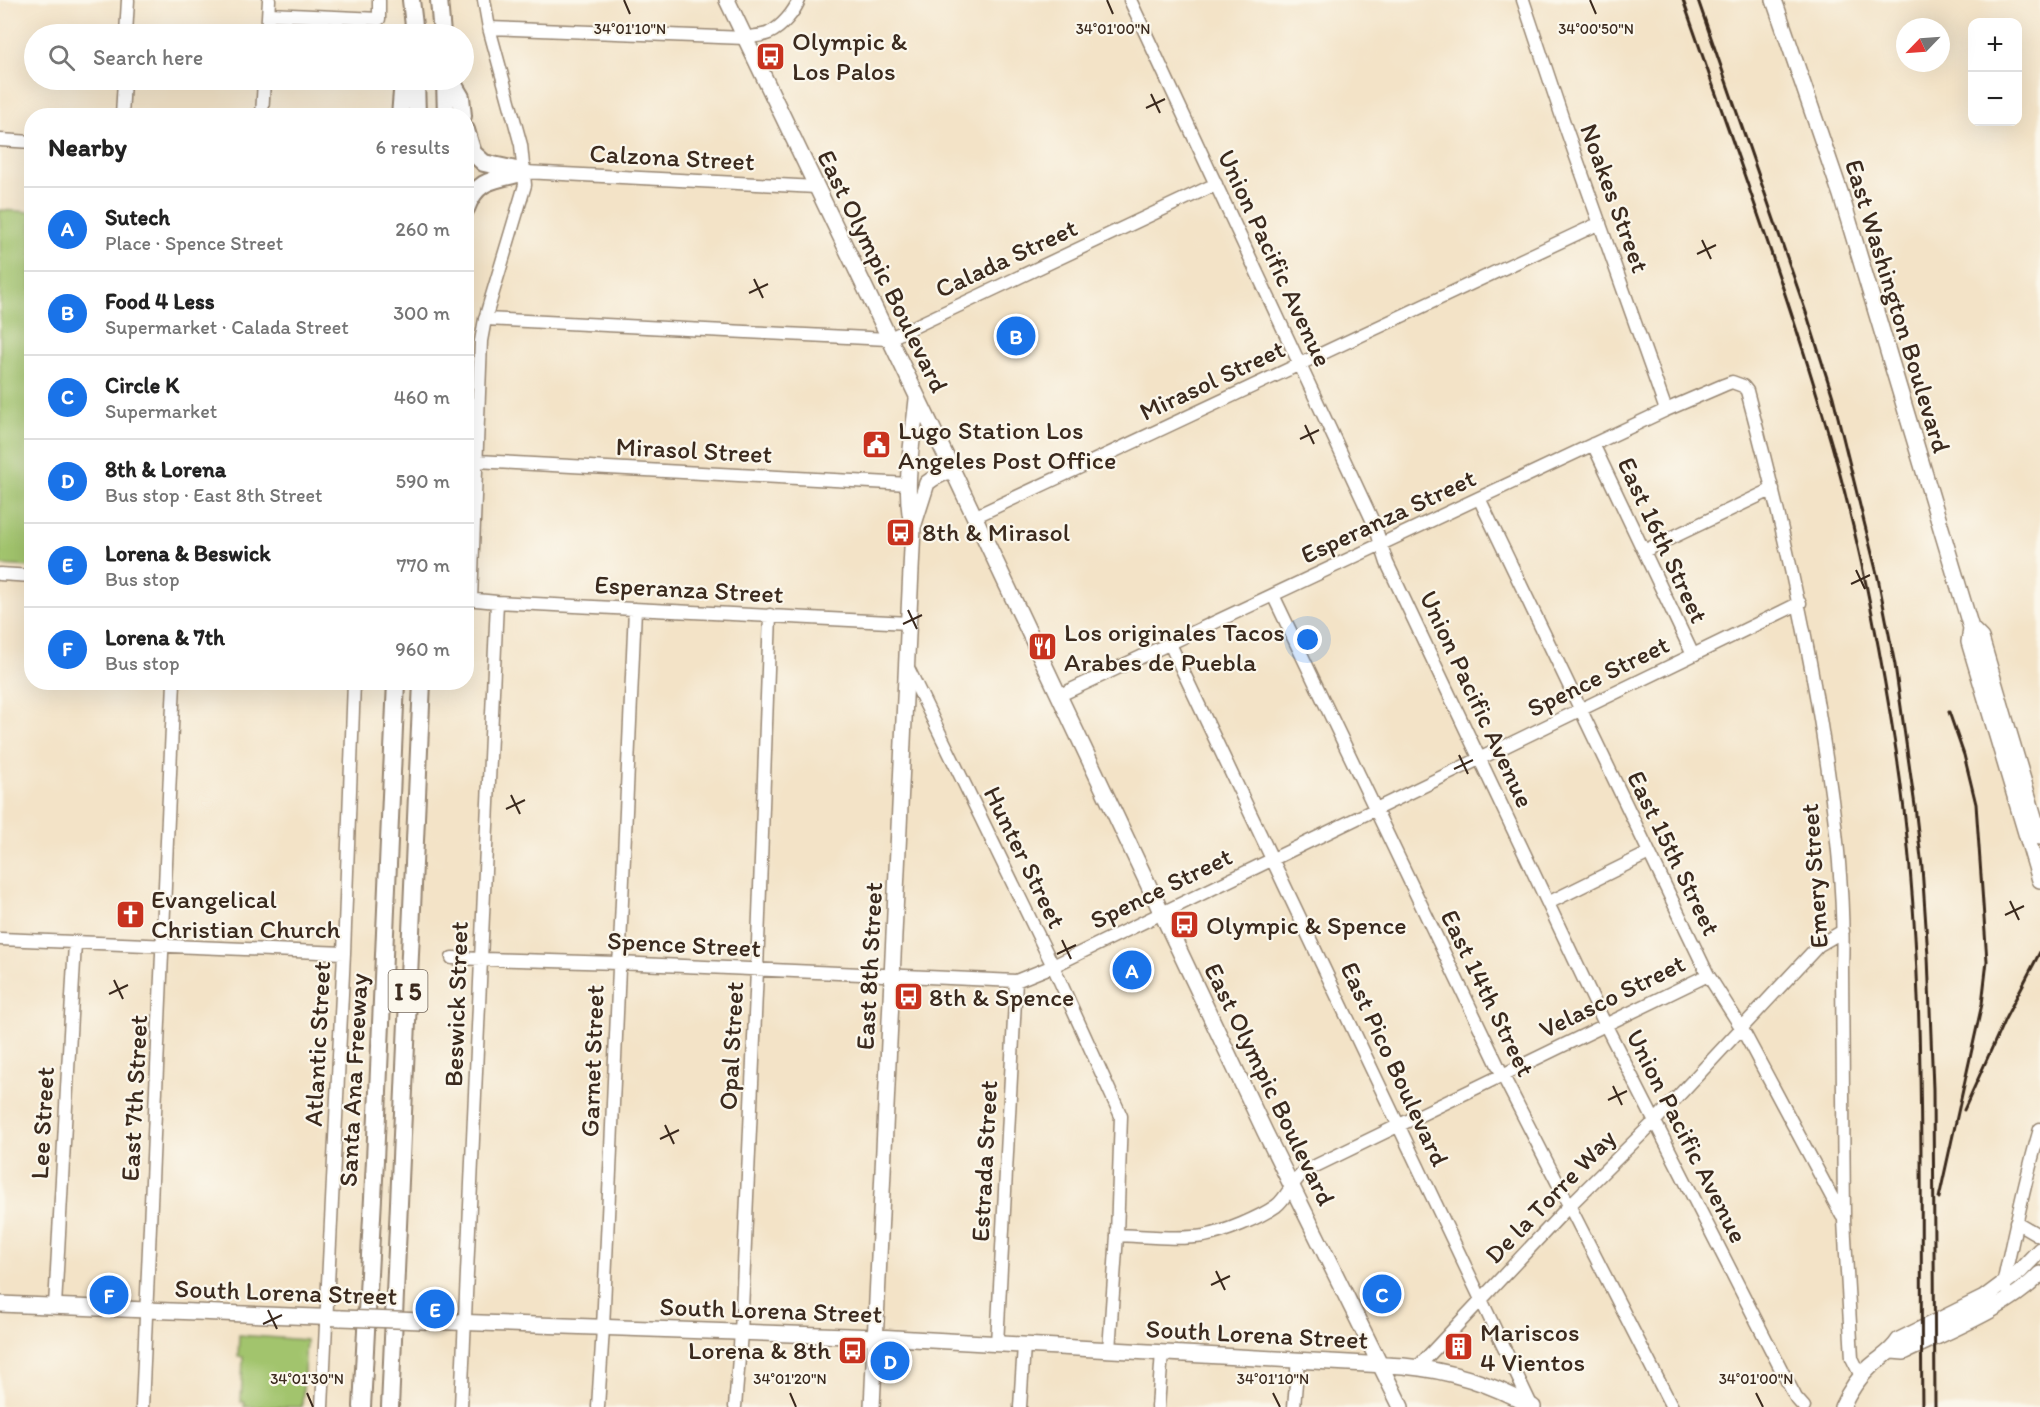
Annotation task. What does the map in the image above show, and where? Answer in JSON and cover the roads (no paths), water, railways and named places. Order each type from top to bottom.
[{"type":"highway","points":[[411,0],[414,24]]},
{"type":"highway","points":[[439,0],[441,24]]},
{"type":"highway","points":[[401,108],[402,90]]},
{"type":"highway","points":[[416,90],[417,108]]},
{"type":"highway","points":[[445,90],[446,108]]},
{"type":"highway","points":[[457,90],[463,108]]},
{"type":"highway","points":[[474,154],[484,163],[525,172]]},
{"type":"highway","points":[[474,192],[493,179],[525,172]]},
{"type":"highway","name":"Santa Ana Freeway","points":[[362,1407],[376,1148],[396,690]]},
{"type":"highway","name":"Santa Ana Freeway","points":[[390,1407],[422,690]]},
{"type":"main road","name":"East Olympic Boulevard","points":[[727,0],[1291,1185],[1401,1407]]},
{"type":"main road","name":"East Washington Boulevard","points":[[1774,0],[1841,195],[1971,628],[1969,642],[2040,880]]},
{"type":"main road","name":"East 8th Street","points":[[913,527],[909,510],[909,484],[917,398]]},
{"type":"main road","name":"East 8th Street","points":[[872,1407],[913,527],[927,483],[952,469]]},
{"type":"main road","name":"East Washington Boulevard","points":[[1971,628],[1981,638],[2040,837]]},
{"type":"main road","points":[[2007,1291],[2040,1250]]},
{"type":"main road","points":[[1842,1407],[1861,1376],[1875,1362],[1892,1351],[1899,1340],[1984,1298],[2007,1291],[2040,1274]]},
{"type":"main road","name":"South Lorena Street","points":[[0,1304],[877,1337],[1380,1364],[1418,1367],[1468,1378],[1497,1389],[1532,1407]]},
{"type":"street","points":[[127,24],[128,0]]},
{"type":"street","points":[[268,24],[269,0]]},
{"type":"street","points":[[269,14],[379,19],[379,0]]},
{"type":"street","points":[[474,513],[481,341],[485,319],[525,185],[521,145],[489,28],[484,0]]},
{"type":"street","points":[[489,28],[745,38],[769,33],[796,8],[799,0]]},
{"type":"street","name":"Noakes Street","points":[[1523,0],[1666,410]]},
{"type":"street","name":"Union Pacific Avenue","points":[[1135,2],[1216,184],[1375,526],[1387,563],[1605,1024],[1791,1387],[1804,1407]]},
{"type":"street","points":[[122,108],[123,90]]},
{"type":"street","points":[[262,108],[263,90]]},
{"type":"street","points":[[0,140],[24,142]]},
{"type":"street","name":"Calzona Street","points":[[525,172],[816,187]]},
{"type":"street","name":"Calada Street","points":[[485,319],[888,339],[1216,184]]},
{"type":"street","name":"Mirasol Street","points":[[974,518],[1600,223]]},
{"type":"street","name":"Esperanza Street","points":[[1059,696],[1666,410],[1724,385],[1739,383]]},
{"type":"street","name":"Emery Street","points":[[1739,383],[1747,392],[1800,603],[1833,803],[1843,931],[1844,1220],[1852,1358],[1861,1376]]},
{"type":"street","name":"East 16th Street","points":[[1593,444],[1693,655]]},
{"type":"street","name":"Mirasol Street","points":[[477,462],[909,484]]},
{"type":"street","points":[[1644,551],[1773,489]]},
{"type":"street","name":"East 15th Street","points":[[1479,498],[1708,975],[1742,1027],[1844,1220]]},
{"type":"street","points":[[0,574],[24,576]]},
{"type":"street","name":"East 14th Street","points":[[1273,595],[1502,1074],[1672,1407]]},
{"type":"street","name":"Esperanza Street","points":[[474,600],[909,623]]},
{"type":"street","name":"Beswick Street","points":[[460,1407],[466,1323],[497,602]]},
{"type":"street","name":"Spence Street","points":[[452,957],[1016,981],[1053,966],[1800,603]]},
{"type":"street","name":"Garnet Street","points":[[598,1407],[635,609]]},
{"type":"street","name":"Opal Street","points":[[735,1407],[741,1333],[770,615]]},
{"type":"street","name":"East Pico Boulevard","points":[[1170,644],[1532,1407]]},
{"type":"street","name":"Hunter Street","points":[[908,668],[1053,966],[1120,1116],[1117,1235],[1109,1350]]},
{"type":"street","name":"East 7th Street","points":[[142,1407],[174,690]]},
{"type":"street","name":"Atlantic Street","points":[[322,1407],[334,1318],[354,690]]},
{"type":"street","points":[[1548,903],[1649,853]]},
{"type":"street","name":"De la Torre Way","points":[[1418,1367],[1819,945],[1843,931]]},
{"type":"street","points":[[0,939],[344,953]]},
{"type":"street","name":"Lee Street","points":[[54,1306],[75,943]]},
{"type":"street","name":"Velasco Street","points":[[1117,1235],[1205,1236],[1248,1220],[1278,1205],[1303,1172],[1708,975]]},
{"type":"street","name":"Estrada Street","points":[[997,1344],[1016,981]]},
{"type":"street","points":[[2007,1291],[2016,1222],[2040,1129]]},
{"type":"street","points":[[2016,1222],[2040,1236]]},
{"type":"street","points":[[1020,1407],[1023,1345]]},
{"type":"street","points":[[1158,1407],[1162,1352]]},
{"type":"street","points":[[1294,1407],[1298,1359]]},
{"type":"railway","points":[[1683,0],[1775,265],[1826,425],[1858,546],[1875,627],[1896,750],[1914,913],[1918,995],[1922,1407]]},
{"type":"railway","points":[[1698,0],[1833,397],[1878,578],[1895,665],[1922,867],[1928,956],[1933,1089],[1935,1407]]},
{"type":"railway","points":[[1939,1198],[1982,1004],[1987,961],[1976,804],[1964,755],[1949,712]]},
{"type":"railway","points":[[1964,1110],[2005,1019],[2040,952]]},
{"type":"place","name":"Olympic & Los Palos","points":[[771,56]]},
{"type":"place","name":"Food 4 Less","points":[[1016,336]]},
{"type":"place","name":"Lugo Station Los Angeles Post Office","points":[[877,445]]},
{"type":"place","name":"8th & Mirasol","points":[[901,532]]},
{"type":"place","name":"Los originales Tacos Arabes de Puebla","points":[[1043,647]]},
{"type":"place","name":"Evangelical Christian Church","points":[[130,914]]},
{"type":"place","name":"Olympic & Spence","points":[[1185,925]]},
{"type":"place","name":"Sutech","points":[[1132,970]]},
{"type":"place","name":"8th & Spence","points":[[908,997]]},
{"type":"place","name":"Circle K","points":[[1382,1294]]},
{"type":"place","name":"Lorena & 7th","points":[[109,1295]]},
{"type":"place","name":"Lorena & Beswick","points":[[435,1309]]},
{"type":"place","name":"Mariscos 4 Vientos","points":[[1459,1347]]},
{"type":"place","name":"Lorena & 8th","points":[[852,1350]]},
{"type":"place","name":"8th & Lorena","points":[[890,1361]]}]
